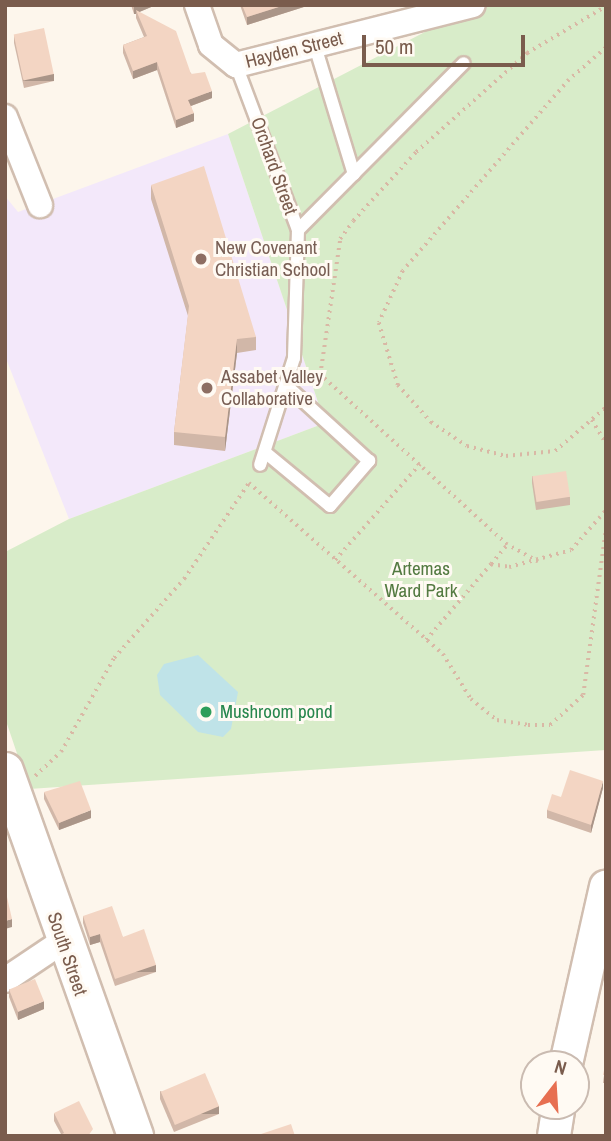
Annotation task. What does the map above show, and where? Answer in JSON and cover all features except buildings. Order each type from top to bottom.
[{"type":"main road","name":"South Street","points":[[8,777],[63,941],[135,1136]]},
{"type":"street","name":"Orchard Street","points":[[197,5],[211,45],[236,65]]},
{"type":"street","name":"Hayden Street","points":[[236,65],[473,5]]},
{"type":"street","points":[[5,117],[40,205]]},
{"type":"street","points":[[569,1050],[606,886]]},
{"type":"street","points":[[5,979],[63,941]]},
{"type":"lane","points":[[315,46],[354,174]]},
{"type":"lane","points":[[298,230],[464,63]]},
{"type":"lane","name":"Orchard Street","points":[[236,65],[298,230],[288,387],[263,459]]},
{"type":"lane","points":[[263,459],[330,506],[369,461],[288,387]]},
{"type":"path","points":[[538,562],[507,545],[320,374],[340,239],[402,166],[527,53],[606,6]]},
{"type":"path","points":[[606,48],[569,80],[403,271],[379,323],[398,385],[431,422],[467,446],[506,456],[555,451],[606,407]]},
{"type":"path","points":[[592,420],[606,443]]},
{"type":"path","points":[[8,777],[32,779],[61,752],[114,659],[184,579],[263,459]]},
{"type":"path","points":[[335,560],[420,464]]},
{"type":"path","points":[[249,483],[443,654],[471,699],[497,720],[550,725],[571,712],[587,674],[606,526]]},
{"type":"path","points":[[491,564],[538,562],[571,550],[606,510]]},
{"type":"path","points":[[426,640],[507,545]]},
{"type":"shaded area","points":[[228,134],[325,423],[69,519],[5,356],[5,196],[18,212]]},
{"type":"green space","name":"Artemas Ward Park","points":[[477,5],[606,5],[606,750],[29,789],[5,718],[5,552],[69,519],[325,423],[228,134]]},
{"type":"water","name":"Mushroom pond","points":[[198,655],[238,692],[231,729],[223,737],[198,732],[160,695],[157,675],[164,664]]},
{"type":"place","name":"New Covenant Christian School","points":[[201,259]]},
{"type":"place","name":"Assabet Valley Collaborative","points":[[207,388]]},
{"type":"place","name":"Mushroom pond","points":[[206,712]]}]
